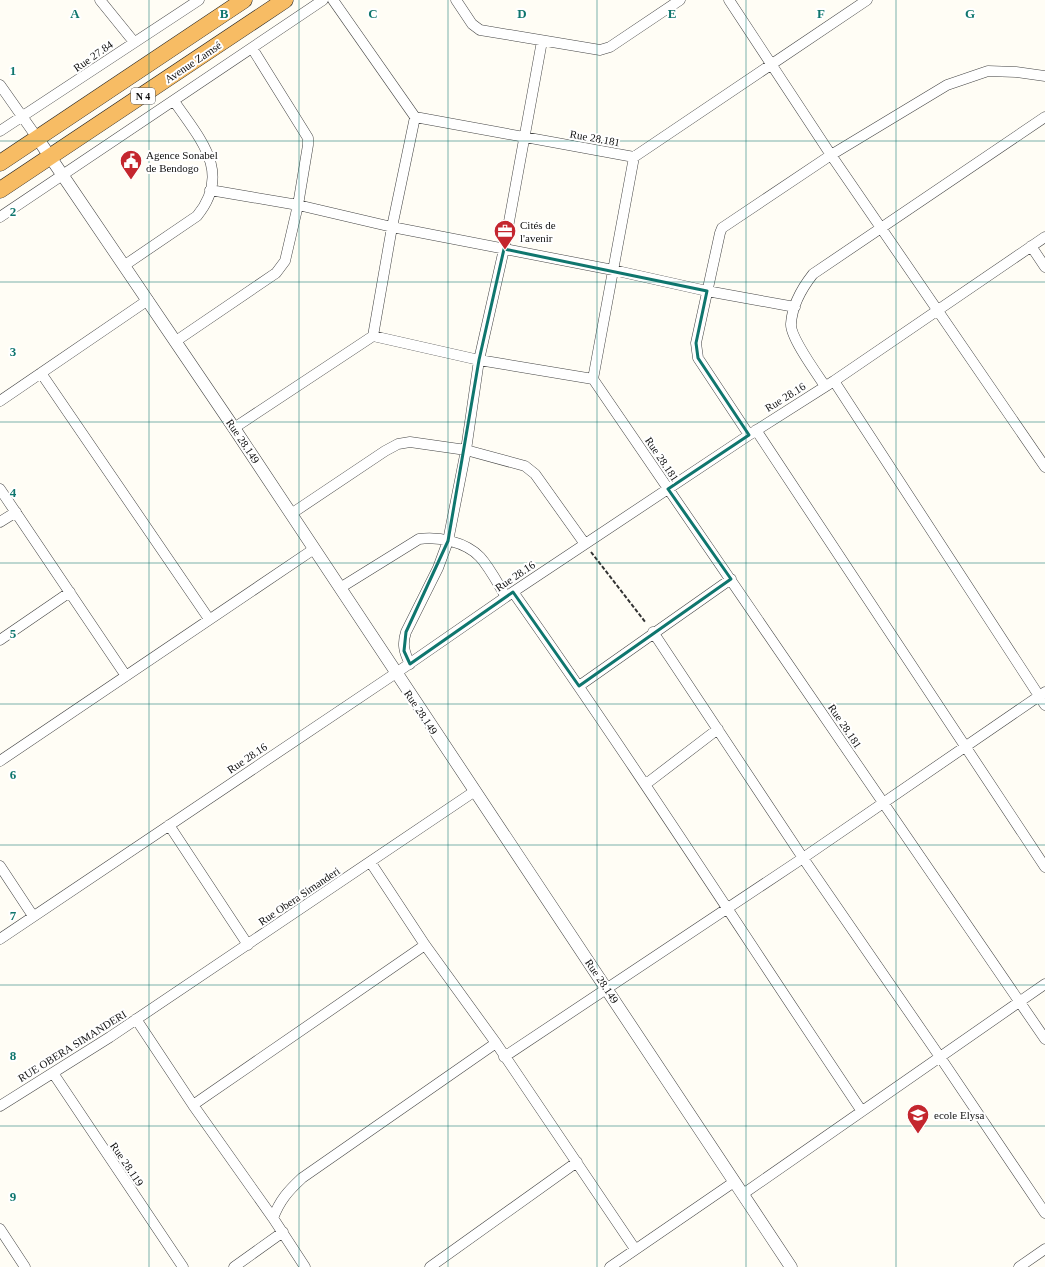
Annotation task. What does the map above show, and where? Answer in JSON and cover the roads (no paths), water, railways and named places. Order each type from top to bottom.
[{"type":"highway","name":"Avenue Zamsé","points":[[0,163],[244,0]]},
{"type":"highway","name":"Avenue Zamsé","points":[[0,190],[285,0]]},
{"type":"street","points":[[100,0],[134,42]]},
{"type":"street","name":"Rue 27.84","points":[[0,131],[199,0]]},
{"type":"street","points":[[0,217],[323,0]]},
{"type":"street","points":[[333,0],[415,117],[392,226],[373,336]]},
{"type":"street","points":[[456,0],[472,24],[480,30],[600,50],[606,49],[680,0]]},
{"type":"street","points":[[729,0],[881,229],[1045,467]]},
{"type":"street","points":[[234,428],[373,336],[479,360],[593,379],[634,157],[867,0]]},
{"type":"street","points":[[410,664],[404,652],[403,642],[406,632],[438,568],[448,541],[466,450],[479,360],[504,249],[523,136],[542,41]]},
{"type":"street","points":[[176,341],[282,268],[285,261],[298,205],[308,138],[252,48]]},
{"type":"street","points":[[1045,76],[1016,72],[988,71],[947,85],[831,155],[722,228],[696,343],[698,358],[752,432],[965,746],[1045,867]]},
{"type":"street","points":[[0,85],[38,139]]},
{"type":"street","points":[[125,265],[197,216],[204,208],[210,190],[213,167],[209,153],[174,101]]},
{"type":"street","name":"Rue 28.181","points":[[415,117],[634,157]]},
{"type":"street","points":[[1045,117],[813,274],[804,286],[795,307],[791,326],[794,337],[829,384],[1042,694],[1045,705]]},
{"type":"street","name":"Rue 28.149","points":[[38,139],[176,341],[791,1267]]},
{"type":"street","points":[[210,190],[298,205],[392,226],[613,270],[707,291],[795,307]]},
{"type":"street","name":"Rue 28.16","points":[[0,938],[410,664],[510,594],[668,488],[752,432],[829,384],[1045,237]]},
{"type":"street","points":[[1031,246],[1045,267]]},
{"type":"street","points":[[0,401],[148,300]]},
{"type":"street","points":[[41,374],[209,619]]},
{"type":"street","name":"Rue 28.181","points":[[593,379],[1045,1039]]},
{"type":"street","points":[[291,514],[385,451],[398,444],[410,442],[466,450],[525,466],[536,474],[585,544]]},
{"type":"street","points":[[0,489],[126,676]]},
{"type":"street","points":[[0,522],[16,512]]},
{"type":"street","points":[[340,588],[419,539],[428,538],[448,541],[470,549],[480,557],[510,594],[579,686],[646,784],[726,908],[861,1110]]},
{"type":"street","points":[[0,761],[314,549]]},
{"type":"street","points":[[579,686],[653,632],[731,579]]},
{"type":"street","points":[[0,640],[70,592]]},
{"type":"street","points":[[653,632],[803,858],[1045,1213]]},
{"type":"street","points":[[504,1057],[606,987],[884,804],[965,746],[1042,694]]},
{"type":"street","points":[[646,784],[718,729]]},
{"type":"street","name":"Rue Obera Simanderi","points":[[136,1019],[475,792]]},
{"type":"street","points":[[169,825],[248,945]]},
{"type":"street","points":[[371,863],[425,944],[496,1043],[635,1249]]},
{"type":"street","points":[[0,866],[33,916]]},
{"type":"street","points":[[193,1105],[425,944]]},
{"type":"street","points":[[743,1194],[861,1110],[1045,984]]},
{"type":"street","points":[[136,1019],[193,1105],[274,1218],[305,1267]]},
{"type":"street","name":"RUE OBERA SIMANDERI","points":[[0,1106],[136,1019]]},
{"type":"street","points":[[274,1218],[280,1201],[302,1178],[496,1043]]},
{"type":"street","name":"Rue 28.119","points":[[52,1073],[183,1267]]},
{"type":"street","points":[[430,1267],[577,1162]]},
{"type":"street","points":[[610,1267],[734,1182]]},
{"type":"street","points":[[0,1229],[21,1266]]},
{"type":"street","points":[[234,1267],[283,1232]]},
{"type":"street","points":[[1018,1267],[1045,1249]]},
{"type":"place","name":"Agence Sonabel de Bendogo","points":[[131,180]]},
{"type":"place","name":"Cités de l'avenir","points":[[505,250]]},
{"type":"place","name":"ecole Elysa","points":[[918,1134]]}]
